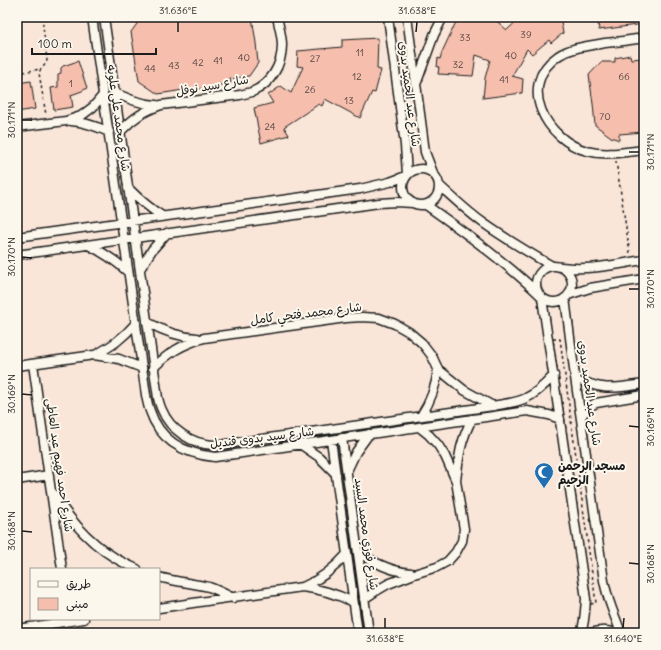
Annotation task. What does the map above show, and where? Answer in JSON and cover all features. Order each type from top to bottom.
[{"type":"street","name":"شارع سيد نوفل","points":[[115,93],[129,100],[145,104],[161,105],[240,95],[252,92],[272,78],[282,55],[282,43],[277,17]]},
{"type":"street","name":"شارع عبد الحميد بدوى","points":[[388,17],[405,145],[406,175]]},
{"type":"street","name":"شارع عبد الحميد بدوى","points":[[408,17],[425,152],[433,173]]},
{"type":"street","points":[[416,84],[434,35],[443,17]]},
{"type":"street","name":"شارع محمد على علوبه","points":[[90,18],[109,132],[121,222]]},
{"type":"street","name":"شارع محمد على علوبه","points":[[105,18],[133,220]]},
{"type":"street","points":[[644,38],[571,49],[558,56],[547,67],[539,79],[537,95],[540,111],[549,125],[559,136],[571,144],[585,150],[600,153],[615,154],[644,150]]},
{"type":"street","points":[[66,121],[81,116],[94,107],[103,95]]},
{"type":"street","name":"شارع سيد نوفل","points":[[121,132],[129,122],[139,115],[161,105]]},
{"type":"street","points":[[17,127],[66,121],[81,122],[109,132]]},
{"type":"street","points":[[17,237],[360,189],[390,182],[412,171],[423,168],[437,176],[440,186],[436,198],[432,202],[426,204],[417,205],[412,203],[396,202],[379,203],[17,255]]},
{"type":"street","points":[[406,175],[402,186],[403,191],[408,200],[412,203]]},
{"type":"street","points":[[426,204],[495,255],[548,301],[560,301],[566,296],[572,284],[571,279],[564,270],[555,267],[504,237],[481,221],[440,186]]},
{"type":"street","points":[[128,188],[138,199],[162,216]]},
{"type":"street","name":"شارع سيد بدوى قنديل","points":[[133,220],[158,398],[168,421],[177,431],[200,443],[213,445],[226,444],[511,403],[524,399],[541,388],[554,375]]},
{"type":"street","name":"شارع سيد بدوى قنديل","points":[[121,222],[146,395],[150,410],[154,422],[161,432],[180,447],[191,452],[203,456],[215,456],[527,411],[560,418]]},
{"type":"street","points":[[140,269],[152,250],[167,233]]},
{"type":"street","points":[[88,244],[116,261],[128,272]]},
{"type":"street","points":[[581,633],[583,629],[586,599],[554,375],[541,296],[536,288],[536,282],[538,276],[546,268],[555,267],[585,269],[644,260]]},
{"type":"street","points":[[566,296],[590,288],[644,279]]},
{"type":"street","name":"شارع عبد الحميد بدوى","points":[[566,296],[575,377],[606,588],[609,602],[621,633]]},
{"type":"street","name":"شارع محمد فتحي كامل","points":[[154,368],[176,349],[189,342],[204,338],[346,318],[379,318],[395,324],[409,332],[422,343],[432,356],[438,369],[464,390],[493,406]]},
{"type":"street","name":"شارع محمد فتحي كامل","points":[[147,322],[174,335],[188,338],[204,338]]},
{"type":"street","points":[[17,366],[94,355],[117,342],[136,324]]},
{"type":"street","points":[[94,355],[119,360],[142,368]]},
{"type":"street","name":"شارع احمد فهيم عبد العاطى","points":[[33,364],[62,568]]},
{"type":"street","points":[[421,416],[433,394],[437,382],[438,369]]},
{"type":"street","points":[[575,377],[585,383],[606,388],[644,384]]},
{"type":"street","points":[[581,417],[587,408],[596,403],[644,395]]},
{"type":"street","points":[[524,399],[527,411]]},
{"type":"street","points":[[456,481],[462,443],[472,419]]},
{"type":"street","points":[[364,599],[388,584],[437,567],[448,561],[456,552],[462,541],[464,529],[456,481],[446,456],[429,435],[419,427]]},
{"type":"street","points":[[298,434],[300,444],[319,457],[336,474]]},
{"type":"street","points":[[346,472],[356,452],[369,434]]},
{"type":"street","name":"شارع فوزي محمد السيد","points":[[342,438],[369,633]]},
{"type":"street","name":"شارع فوزي محمد السيد","points":[[331,440],[358,633]]},
{"type":"street","points":[[17,480],[49,475]]},
{"type":"street","points":[[51,490],[63,509],[93,542],[111,555],[135,568]]},
{"type":"street","points":[[358,552],[384,567],[399,572],[414,574]]},
{"type":"street","points":[[160,608],[302,587],[315,582],[327,574],[338,565],[347,554]]},
{"type":"street","points":[[160,577],[208,587],[221,591],[233,598]]},
{"type":"street","points":[[302,587],[329,592],[354,602]]},
{"type":"street","points":[[17,629],[70,620]]},
{"type":"street","points":[[591,633],[605,630],[616,633]]},
{"type":"path","points":[[17,73],[40,69],[45,65],[47,60],[42,17]]},
{"type":"path","points":[[40,69],[39,73],[47,123]]},
{"type":"path","points":[[615,154],[631,262]]},
{"type":"building","points":[[142,17],[252,17],[258,63],[249,76],[230,79],[231,83],[207,88],[158,94],[139,81],[131,32]]},
{"type":"building","points":[[461,17],[492,17],[507,30],[521,17],[560,17],[563,33],[551,43],[549,40],[532,54],[527,49],[512,76],[523,79],[522,93],[483,98],[485,78],[490,60],[476,55],[473,76],[438,74],[438,58],[440,59],[455,24]]},
{"type":"building","points":[[597,17],[644,17],[644,24],[599,30]]},
{"type":"building","points":[[378,38],[377,69],[381,70],[375,93],[372,92],[360,118],[325,99],[322,106],[319,104],[284,127],[289,135],[261,143],[254,108],[273,103],[268,95],[281,86],[291,93],[303,67],[297,66],[298,51],[342,47],[342,40]]},
{"type":"building","points":[[630,55],[631,59],[644,58],[644,132],[619,134],[619,140],[611,137],[595,125],[589,75],[601,62],[615,62],[615,58]]},
{"type":"building","points":[[78,61],[87,88],[71,95],[73,107],[54,110],[51,88],[58,87],[58,74],[61,73],[61,68],[63,66]]},
{"type":"building","points":[[31,81],[35,109],[17,112],[17,83]]},
{"type":"place","name":"مسجد الرحمن الرحيم","points":[[544,489]]}]
